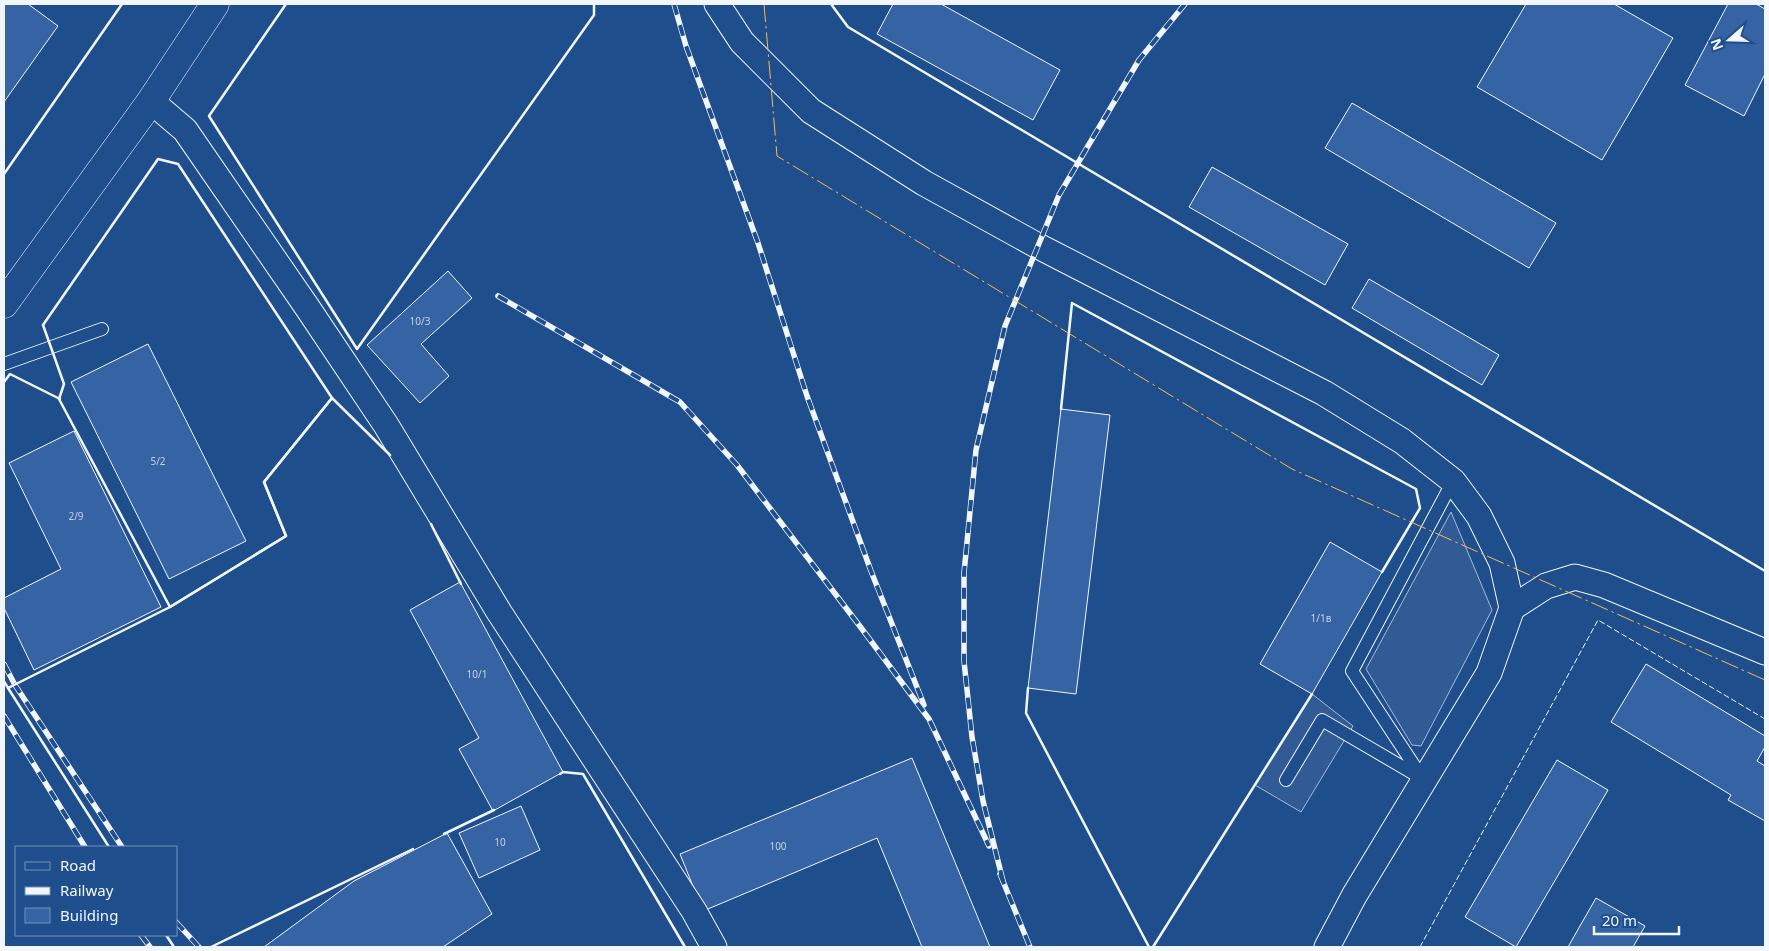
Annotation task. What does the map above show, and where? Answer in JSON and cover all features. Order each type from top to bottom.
[{"type":"street","points":[[4,304],[151,101],[215,4]]},
{"type":"street","points":[[717,4],[742,42],[811,111],[924,183],[1038,246],[1324,393],[1402,440],[1453,481],[1478,516],[1502,563],[1512,608],[1488,673],[1354,896],[1327,947]]},
{"type":"street","points":[[151,101],[185,130],[386,425],[499,612],[694,911],[714,947]]},
{"type":"street","points":[[1512,608],[1546,586],[1575,576],[1604,585],[1765,652]]},
{"type":"lane","points":[[4,364],[102,329]]},
{"type":"lane","points":[[1423,779],[1352,671],[1453,481]]},
{"type":"lane","points":[[1286,780],[1322,720],[1423,779]]},
{"type":"shaded area","points":[[1451,512],[1492,610],[1421,746],[1412,745],[1366,669]]},
{"type":"shaded area","points":[[1312,694],[1353,726],[1301,812],[1255,785]]},
{"type":"building","points":[[4,4],[28,4],[58,26],[4,102]]},
{"type":"building","points":[[893,4],[941,4],[1060,70],[1033,120],[877,34]]},
{"type":"building","points":[[1526,4],[1614,4],[1673,38],[1602,160],[1477,87]]},
{"type":"building","points":[[1728,4],[1756,4],[1765,9],[1765,74],[1744,116],[1685,85]]},
{"type":"building","points":[[1352,103],[1556,223],[1529,268],[1325,148]]},
{"type":"building","points":[[1212,167],[1348,244],[1325,285],[1189,207]]},
{"type":"building","points":[[448,271],[472,298],[421,344],[449,376],[420,403],[367,345]]},
{"type":"building","points":[[1369,279],[1499,355],[1482,385],[1352,308]]},
{"type":"building","points":[[148,344],[246,541],[169,579],[71,382]]},
{"type":"building","points":[[1061,409],[1110,415],[1076,694],[1028,688]]},
{"type":"building","points":[[74,431],[161,607],[34,670],[4,608],[4,598],[61,569],[9,463]]},
{"type":"building","points":[[1330,542],[1382,572],[1312,694],[1260,664]]},
{"type":"building","points":[[460,582],[563,772],[493,811],[459,749],[479,738],[410,610]]},
{"type":"building","points":[[1646,664],[1765,736],[1765,747],[1757,761],[1765,766],[1765,821],[1728,800],[1731,795],[1611,722]]},
{"type":"building","points":[[912,758],[990,947],[922,947],[877,838],[703,911],[680,854]]},
{"type":"building","points":[[1557,760],[1608,790],[1516,947],[1465,917]]},
{"type":"building","points":[[521,806],[540,850],[479,878],[459,833]]},
{"type":"building","points":[[447,833],[492,914],[443,947],[264,947],[354,881]]},
{"type":"building","points":[[1596,898],[1645,926],[1633,947],[1568,947]]},
{"type":"railway","points":[[674,4],[686,46],[758,243],[807,396],[871,571],[924,705]]},
{"type":"railway","points":[[1003,881],[983,801],[972,737],[964,661],[964,573],[976,450],[1005,326],[1059,195],[1139,60],[1185,4]]},
{"type":"railway","points":[[498,296],[680,402],[737,465],[929,719],[989,846]]},
{"type":"railway","points":[[4,664],[15,685],[121,846]]},
{"type":"railway","points":[[4,716],[84,846]]},
{"type":"railway","points":[[1000,874],[1030,947]]},
{"type":"railway","points":[[178,924],[199,947]]},
{"type":"railway","points":[[142,936],[150,947]]},
{"type":"fence","points":[[1420,947],[1598,620],[1765,719]]},
{"type":"wall","points":[[4,174],[122,4]]},
{"type":"wall","points":[[286,4],[209,116],[357,349],[594,15],[594,4]]},
{"type":"wall","points":[[831,4],[848,27],[1765,571]]},
{"type":"wall","points":[[158,159],[178,164],[332,398],[264,482],[286,536],[170,607],[59,399],[64,384],[43,325],[158,159]]},
{"type":"wall","points":[[1061,409],[1072,303],[1416,489],[1420,508],[1382,572]]},
{"type":"wall","points":[[4,382],[10,374],[60,399]]},
{"type":"wall","points":[[108,846],[8,688],[170,607],[286,536],[264,482],[332,398],[390,455]]},
{"type":"wall","points":[[431,524],[461,584]]},
{"type":"wall","points":[[4,681],[8,688],[10,687]]},
{"type":"wall","points":[[1028,688],[1026,713],[1149,947]]},
{"type":"wall","points":[[1153,947],[1312,694]]},
{"type":"wall","points":[[560,774],[563,772],[583,774],[685,947]]},
{"type":"wall","points":[[444,834],[494,810]]},
{"type":"wall","points":[[211,947],[413,849]]},
{"type":"wall","points":[[167,936],[174,947]]},
{"type":"power","points":[[764,4],[777,156],[1292,469],[1765,680]]}]
